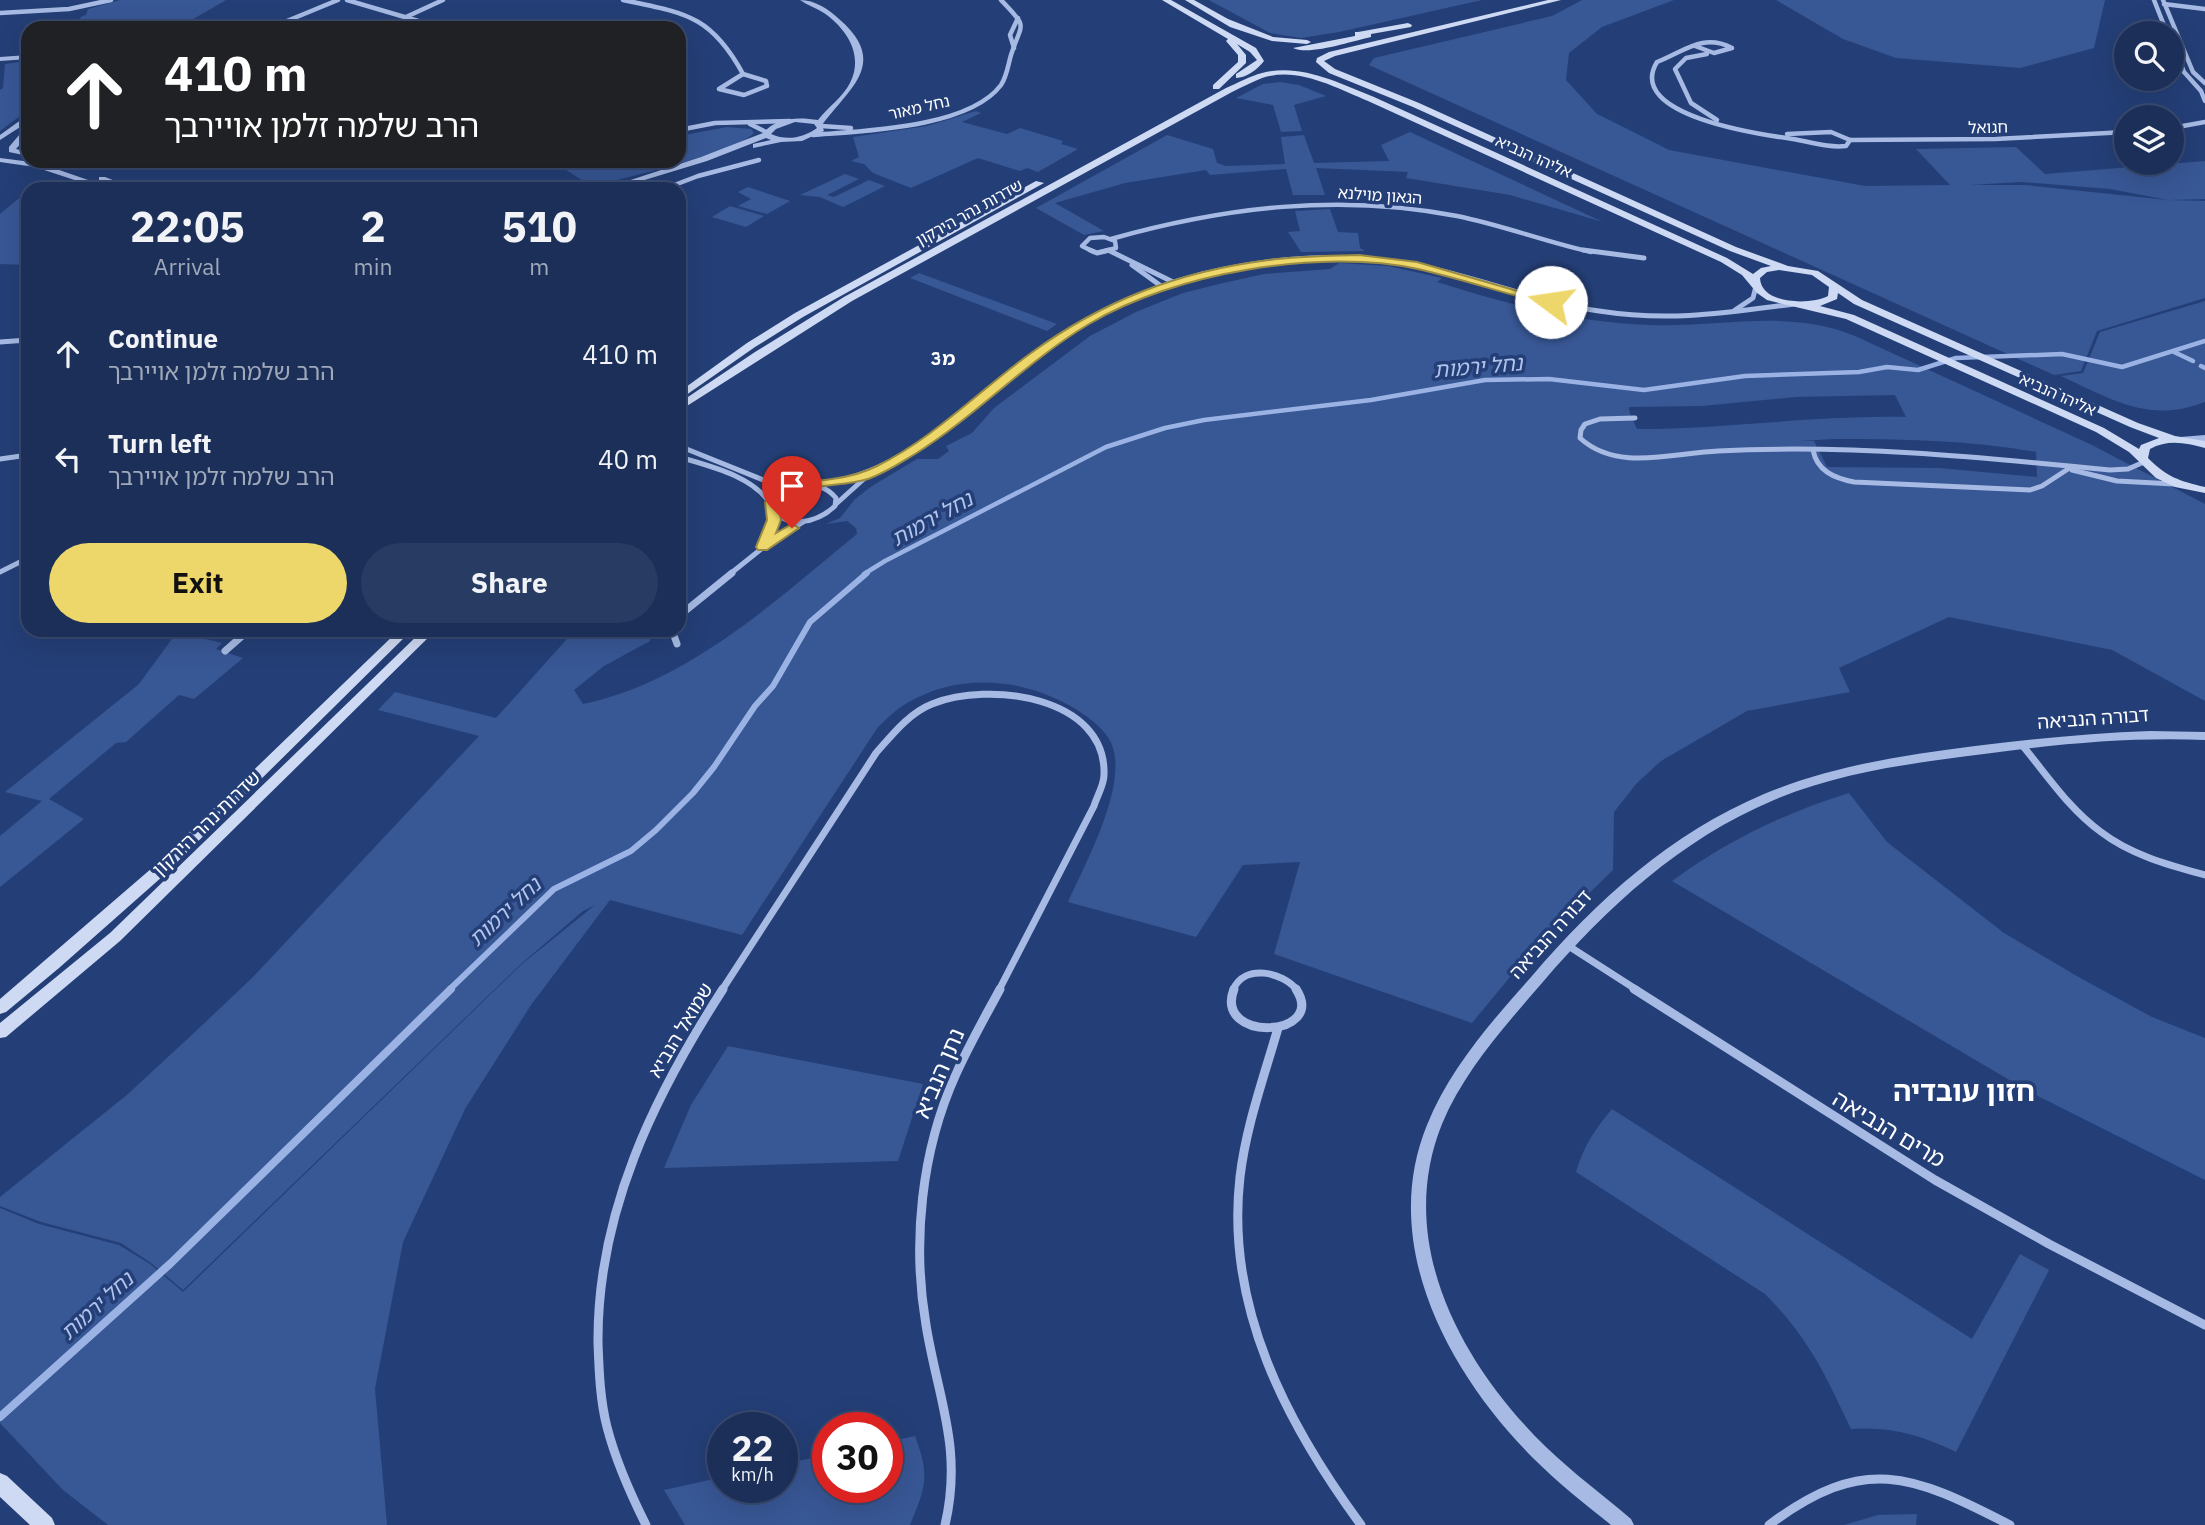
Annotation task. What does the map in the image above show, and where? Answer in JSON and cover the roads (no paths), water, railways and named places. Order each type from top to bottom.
[{"type":"main road","name":"אליהו הנביא","points":[[1166,0],[1253,50],[1259,60],[1269,68],[1316,77],[1371,99],[1715,256],[1752,278],[1756,286],[1773,298],[1839,313],[2100,430],[2125,444],[2157,474],[2179,485]]},
{"type":"main road","points":[[1189,0],[1227,21],[1265,36],[1296,42],[1410,25],[1320,46],[1293,48]]},
{"type":"main road","points":[[1451,15],[1516,0]]},
{"type":"main road","points":[[1320,61],[1332,54],[1557,0]]},
{"type":"main road","name":"אליהו הנביא","points":[[1227,21],[1262,41],[1313,53],[1332,71],[1365,83],[1733,249],[1784,267],[1815,273],[1847,297],[2111,415],[2178,440],[2205,446]]},
{"type":"main road","points":[[1216,87],[1240,67],[1243,60],[1222,32]]},
{"type":"main road","points":[[1365,83],[1343,64],[1352,52],[1368,45]]},
{"type":"main road","name":"שדרות נהר הירקון","points":[[686,392],[751,345],[821,303],[1251,70],[1271,50],[1293,48]]},
{"type":"main road","name":"שדרות נהר הירקון","points":[[686,403],[759,354],[872,286],[1229,90],[1263,75],[1312,68],[1320,61]]},
{"type":"main road","points":[[1756,286],[1754,279],[1760,272],[1784,267]]},
{"type":"main road","points":[[1797,304],[1826,301],[1834,295],[1834,286]]},
{"type":"main road","points":[[2143,460],[2143,450],[2148,444],[2178,440]]},
{"type":"main road","points":[[2179,485],[2205,490]]},
{"type":"main road","name":"שדרות נהר הירקון","points":[[0,1008],[63,957],[148,881],[400,637]]},
{"type":"main road","name":"שדרות נהר הירקון","points":[[0,1032],[115,937],[423,637]]},
{"type":"main road","points":[[0,1483],[45,1525]]},
{"type":"street","points":[[0,13],[69,9],[111,0]]},
{"type":"street","points":[[287,21],[338,0]]},
{"type":"street","points":[[348,0],[416,21]]},
{"type":"street","points":[[405,18],[443,0]]},
{"type":"street","points":[[623,0],[678,12],[707,25],[723,38],[743,74],[766,81],[767,86],[756,92],[739,94],[719,89],[743,74]]},
{"type":"street","points":[[646,182],[779,140],[813,135],[848,92],[860,66],[860,54],[853,38],[828,13],[803,0]]},
{"type":"street","points":[[1002,0],[1018,18]]},
{"type":"street","points":[[2154,0],[2162,21]]},
{"type":"street","points":[[2164,2],[2205,9]]},
{"type":"street","points":[[2164,2],[2193,72],[2205,83]]},
{"type":"street","name":"נחל מאור","points":[[1014,48],[1010,35],[1018,18]]},
{"type":"street","name":"נחל מאור","points":[[813,135],[880,129],[929,120],[953,114],[979,101],[998,89],[1007,76],[1014,48],[1022,31],[1018,18]]},
{"type":"street","points":[[1712,40],[1728,44],[1732,48],[1724,53],[1713,53],[1686,58],[1675,69],[1696,109],[1740,127],[1787,134],[1837,133],[1850,140],[1849,145],[1841,147],[1818,144],[1728,127],[1687,112],[1665,98],[1654,85],[1653,67],[1664,58],[1695,46],[1697,42],[1712,40]]},
{"type":"street","points":[[1695,46],[1713,53]]},
{"type":"street","points":[[0,60],[21,58]]},
{"type":"street","points":[[2184,72],[2204,95],[2205,102]]},
{"type":"street","points":[[686,165],[821,110],[848,92]]},
{"type":"street","points":[[2193,125],[2205,117]]},
{"type":"street","points":[[686,129],[728,122],[796,121],[820,125]]},
{"type":"street","points":[[728,122],[753,124],[779,140]]},
{"type":"street","points":[[2184,126],[2205,122]]},
{"type":"street","points":[[0,138],[21,124]]},
{"type":"street","name":"נחל מאור","points":[[820,125],[880,129]]},
{"type":"street","name":"חגואל","points":[[1850,140],[1995,139],[2114,133]]},
{"type":"street","points":[[1814,134],[1812,139],[1818,144]]},
{"type":"street","points":[[0,160],[9,155],[21,138]]},
{"type":"street","points":[[0,144],[21,152]]},
{"type":"street","points":[[0,160],[21,162]]},
{"type":"street","points":[[682,182],[759,160]]},
{"type":"street","points":[[48,168],[89,182]]},
{"type":"street","points":[[72,168],[112,182]]},
{"type":"street","points":[[630,182],[675,168]]},
{"type":"street","name":"הגאון מוילנא","points":[[1110,251],[1092,252],[1082,245],[1092,238],[1111,239],[1168,221],[1217,212],[1284,205],[1347,204],[1457,216],[1574,248],[1611,256],[1644,258]]},
{"type":"street","points":[[1111,239],[1117,245],[1110,251],[1173,282]]},
{"type":"street","points":[[686,610],[762,547],[804,521],[827,514],[869,475],[921,445],[1077,326],[1106,309],[1173,282],[1269,263],[1359,258],[1417,265],[1499,289],[1600,311],[1692,317],[1797,304]]},
{"type":"street","points":[[1126,260],[1161,286]]},
{"type":"street","points":[[1729,313],[1751,301],[1756,294],[1756,286]]},
{"type":"street","points":[[0,342],[21,340]]},
{"type":"street","points":[[1635,418],[1592,421],[1579,432],[1580,438],[1593,451],[1621,458],[1724,451],[1813,450],[1921,453],[2110,470],[2128,469],[2143,460]]},
{"type":"street","points":[[2178,440],[2205,438]]},
{"type":"street","points":[[686,449],[766,481],[794,486],[869,475]]},
{"type":"street","points":[[1813,450],[1815,460],[1825,472],[1838,479],[1854,482],[2022,490],[2042,486],[2068,469]]},
{"type":"street","points":[[0,459],[21,456]]},
{"type":"street","points":[[686,460],[758,489],[769,498],[773,525],[762,547]]},
{"type":"street","points":[[2044,463],[2117,481],[2179,485]]},
{"type":"street","points":[[814,485],[830,490],[836,498],[836,504]]},
{"type":"street","points":[[772,508],[778,494],[794,486]]},
{"type":"street","points":[[772,508],[784,519],[804,521]]},
{"type":"street","points":[[0,572],[21,562]]},
{"type":"street","points":[[225,651],[241,637]]},
{"type":"street","points":[[674,637],[677,644]]},
{"type":"street","name":"שמואל הנביא","points":[[646,1525],[615,1461],[603,1414],[597,1363],[599,1306],[606,1247],[624,1181],[653,1110],[714,1004],[876,753],[902,723],[932,704],[965,694],[999,692],[1031,697]]},
{"type":"street","name":"נתן הנביא","points":[[944,1525],[952,1495],[954,1455],[925,1324],[919,1245],[925,1173],[939,1117],[955,1075],[1094,806],[1104,775],[1099,748],[1084,726],[1060,709],[1031,697]]},
{"type":"street","name":"דבורה הנביאה","points":[[1625,1525],[1539,1451],[1500,1409],[1469,1366],[1444,1322],[1427,1277],[1418,1232],[1418,1188],[1425,1155],[1445,1101],[1472,1060],[1566,944],[1611,898],[1651,865],[1696,834],[1746,807],[1803,784],[1869,767],[2022,745],[2109,736],[2205,736]]},
{"type":"street","points":[[2022,745],[2082,815],[2103,834],[2150,857],[2205,875]]},
{"type":"street","name":"מרים הנביאה","points":[[1566,944],[1899,1157],[2050,1245],[2205,1325]]},
{"type":"street","points":[[1278,1028],[1255,1027],[1237,1016],[1230,1000],[1236,983],[1249,976],[1264,973],[1281,976],[1294,985],[1301,997],[1300,1010],[1292,1021],[1278,1028],[1245,1141],[1238,1198],[1239,1256],[1249,1314],[1269,1372],[1297,1431],[1361,1525]]},
{"type":"street","points":[[1769,1525],[1815,1491],[1843,1481],[1873,1477],[1907,1480],[1944,1491],[2010,1525]]},
{"type":"waterway","name":"נחל ירמות","points":[[864,574],[1106,447],[1165,428],[1204,420],[1371,400],[1485,380],[1549,379],[1644,390],[1745,376],[1859,372],[1887,367],[1918,370],[1956,358],[2062,354],[2122,367],[2205,341]]},
{"type":"waterway","points":[[2174,352],[2193,361]]},
{"type":"waterway","points":[[2201,366],[2205,368]]},
{"type":"waterway","name":"נחל ירמות","points":[[449,990],[554,889],[631,851],[656,830],[693,793],[714,767],[755,706],[773,686],[810,622],[867,573]]},
{"type":"waterway","name":"נחל ירמות","points":[[0,1417],[171,1263],[451,989]]},
{"type":"district","name":"מ3","points":[[943,358]]},
{"type":"district","name":"חזון עובדיה","points":[[1964,1091]]}]
